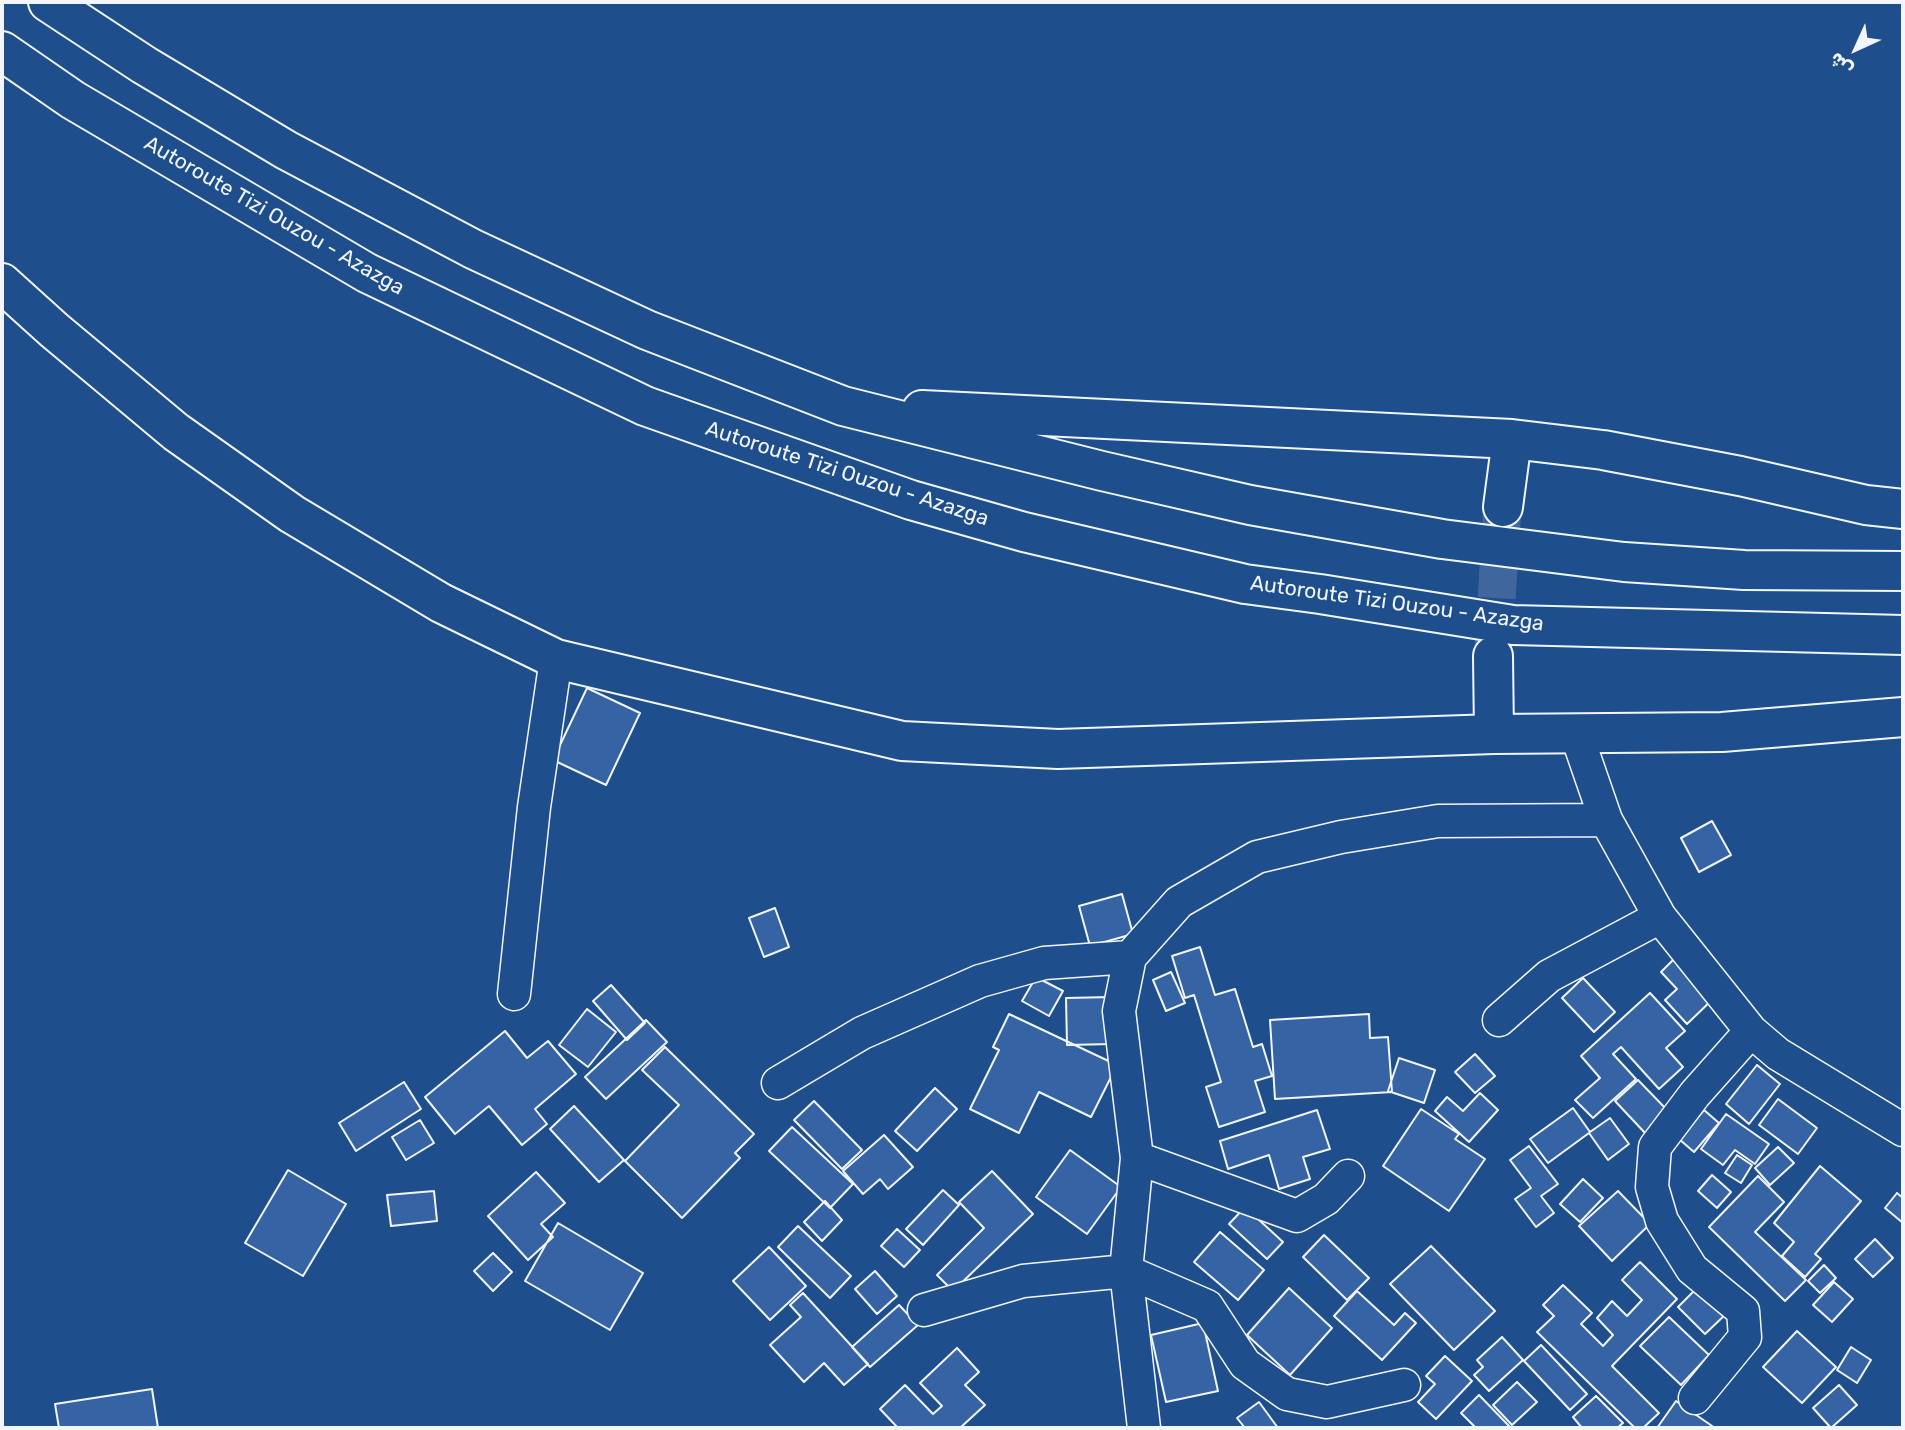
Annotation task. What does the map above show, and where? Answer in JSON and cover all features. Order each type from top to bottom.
[{"type":"highway","points":[[48,2],[145,65],[286,150],[473,249],[647,330],[843,406],[994,445],[1237,502],[1442,540],[1624,562],[1744,570],[1903,571]]},
{"type":"highway","name":"Autoroute Tizi Ouzou - Azazga","points":[[2,51],[73,100],[367,273],[645,406],[911,500],[1024,532],[1244,584],[1513,625],[1903,635]]},
{"type":"highway","points":[[2,283],[176,432],[292,514],[441,603],[556,659],[902,741],[1058,749],[1494,734],[1722,732],[1903,716]]},
{"type":"highway","points":[[843,406],[1511,439],[1603,450],[1740,476],[1866,505],[1903,509]]},
{"type":"highway","points":[[1503,507],[1511,439]]},
{"type":"highway","points":[[1493,656],[1494,734]]},
{"type":"street","points":[[514,995],[534,807],[556,659]]},
{"type":"street","points":[[1576,733],[1606,820],[1660,918],[1751,1031],[1778,1054],[1903,1130]]},
{"type":"street","points":[[1144,1428],[1126,1271],[1137,1158],[1119,1011],[1130,957],[1179,902],[1257,857],[1341,837],[1438,821],[1606,820]]},
{"type":"street","points":[[1499,1020],[1549,976],[1660,918]]},
{"type":"street","points":[[778,1083],[862,1033],[980,981],[1044,963],[1130,957]]},
{"type":"street","points":[[1695,1398],[1745,1337],[1743,1311],[1692,1269],[1662,1220],[1652,1187],[1655,1147],[1695,1094],[1751,1031]]},
{"type":"street","points":[[1137,1158],[1297,1216],[1326,1199],[1349,1176]]},
{"type":"street","points":[[924,1310],[1023,1281],[1126,1271],[1207,1306],[1245,1364],[1287,1394],[1327,1402],[1404,1385]]},
{"type":"building","points":[[587,688],[640,713],[606,785],[553,760]]},
{"type":"building","points":[[1712,821],[1731,855],[1699,872],[1681,838]]},
{"type":"building","points":[[1122,894],[1133,934],[1090,946],[1079,906]]},
{"type":"building","points":[[775,908],[789,947],[764,957],[749,918]]},
{"type":"building","points":[[1200,947],[1215,995],[1235,989],[1253,1047],[1262,1044],[1272,1076],[1255,1081],[1265,1112],[1219,1127],[1206,1087],[1221,1082],[1194,995],[1185,998],[1172,956]]},
{"type":"building","points":[[1677,956],[1716,996],[1687,1024],[1665,1000],[1677,989],[1661,972]]},
{"type":"building","points":[[1171,972],[1185,1003],[1166,1011],[1153,980]]},
{"type":"building","points":[[1036,977],[1063,991],[1049,1016],[1022,1001]]},
{"type":"building","points":[[1583,978],[1615,1012],[1594,1032],[1562,998]]},
{"type":"building","points":[[611,985],[645,1023],[627,1040],[593,1001]]},
{"type":"building","points":[[1650,993],[1685,1031],[1666,1048],[1683,1067],[1659,1089],[1621,1047],[1613,1054],[1636,1079],[1593,1118],[1575,1100],[1600,1078],[1581,1056]]},
{"type":"building","points":[[1111,997],[1112,1044],[1067,1045],[1066,998]]},
{"type":"building","points":[[587,1009],[616,1032],[588,1067],[559,1045]]},
{"type":"building","points":[[1009,1014],[1117,1065],[1091,1117],[1039,1092],[1019,1133],[970,1109],[999,1050],[993,1047]]},
{"type":"building","points":[[1369,1014],[1370,1038],[1388,1037],[1392,1092],[1275,1099],[1270,1020]]},
{"type":"building","points":[[646,1020],[667,1042],[606,1099],[585,1077]]},
{"type":"building","points":[[505,1031],[527,1058],[548,1041],[576,1074],[535,1109],[547,1124],[522,1145],[489,1106],[455,1134],[425,1097]]},
{"type":"building","points":[[665,1047],[754,1134],[735,1153],[740,1158],[682,1218],[625,1161],[679,1105],[642,1070]]},
{"type":"building","points":[[1475,1054],[1495,1076],[1475,1093],[1455,1072]]},
{"type":"building","points":[[1399,1058],[1435,1070],[1424,1103],[1388,1091]]},
{"type":"building","points":[[1757,1065],[1780,1084],[1749,1124],[1726,1104]]},
{"type":"building","points":[[1638,1080],[1669,1112],[1646,1134],[1615,1101]]},
{"type":"building","points":[[404,1082],[421,1109],[356,1151],[339,1123]]},
{"type":"building","points":[[935,1088],[957,1109],[917,1151],[895,1131]]},
{"type":"building","points":[[1480,1093],[1498,1110],[1469,1142],[1435,1111],[1447,1097],[1463,1111]]},
{"type":"building","points":[[1778,1099],[1817,1128],[1798,1154],[1759,1125]]},
{"type":"building","points":[[814,1101],[862,1150],[842,1169],[794,1120]]},
{"type":"building","points":[[574,1106],[624,1160],[599,1182],[550,1129]]},
{"type":"building","points":[[1573,1108],[1590,1132],[1610,1118],[1629,1144],[1608,1160],[1589,1133],[1548,1163],[1530,1139]]},
{"type":"building","points":[[1421,1109],[1459,1134],[1455,1139],[1485,1159],[1449,1211],[1383,1166]]},
{"type":"building","points":[[1317,1110],[1330,1149],[1303,1157],[1310,1179],[1279,1189],[1269,1155],[1228,1169],[1220,1141]]},
{"type":"building","points":[[1704,1110],[1719,1123],[1694,1152],[1679,1139]]},
{"type":"building","points":[[1726,1114],[1769,1144],[1755,1164],[1735,1150],[1723,1165],[1701,1149]]},
{"type":"building","points":[[420,1120],[434,1143],[406,1160],[392,1137]]},
{"type":"building","points":[[792,1127],[853,1184],[830,1208],[769,1151]]},
{"type":"building","points":[[884,1135],[913,1167],[888,1189],[880,1179],[863,1194],[843,1171]]},
{"type":"building","points":[[1529,1146],[1558,1184],[1541,1196],[1554,1213],[1536,1227],[1515,1199],[1531,1188],[1510,1160]]},
{"type":"building","points":[[1778,1147],[1794,1163],[1770,1185],[1755,1168]]},
{"type":"building","points":[[1070,1150],[1121,1187],[1087,1234],[1036,1197]]},
{"type":"building","points":[[1737,1155],[1752,1165],[1741,1183],[1725,1173]]},
{"type":"building","points":[[1820,1166],[1861,1201],[1815,1254],[1821,1259],[1805,1277],[1782,1256],[1794,1242],[1774,1223]]},
{"type":"building","points":[[288,1170],[346,1204],[303,1276],[245,1243]]},
{"type":"building","points":[[992,1171],[1033,1214],[953,1291],[937,1275],[984,1228],[959,1202]]},
{"type":"building","points":[[536,1172],[565,1203],[541,1224],[553,1237],[528,1260],[488,1216]]},
{"type":"building","points":[[1712,1175],[1731,1192],[1717,1208],[1698,1191]]},
{"type":"building","points":[[1758,1176],[1784,1202],[1755,1232],[1806,1280],[1785,1301],[1709,1227]]},
{"type":"building","points":[[1583,1179],[1603,1198],[1580,1222],[1560,1204]]},
{"type":"building","points":[[943,1190],[959,1205],[923,1245],[906,1229]]},
{"type":"building","points":[[434,1191],[437,1221],[391,1226],[387,1195]]},
{"type":"building","points":[[1618,1191],[1650,1224],[1612,1261],[1579,1226]]},
{"type":"building","points":[[1897,1193],[1903,1198],[1903,1223],[1885,1208]]},
{"type":"building","points":[[825,1201],[842,1220],[822,1241],[804,1222]]},
{"type":"building","points":[[1245,1207],[1283,1242],[1267,1259],[1229,1224]]},
{"type":"building","points":[[558,1223],[643,1273],[610,1330],[525,1281]]},
{"type":"building","points":[[798,1226],[851,1276],[830,1298],[778,1247]]},
{"type":"building","points":[[897,1229],[920,1250],[904,1267],[881,1246]]},
{"type":"building","points":[[1220,1232],[1264,1270],[1238,1300],[1194,1262]]},
{"type":"building","points":[[1324,1235],[1369,1278],[1347,1300],[1303,1257]]},
{"type":"building","points":[[1875,1239],[1893,1258],[1873,1277],[1855,1259]]},
{"type":"building","points":[[1431,1246],[1495,1311],[1454,1350],[1390,1284]]},
{"type":"building","points":[[769,1247],[806,1286],[770,1320],[733,1281]]},
{"type":"building","points":[[493,1253],[512,1272],[493,1291],[474,1271]]},
{"type":"building","points":[[1640,1262],[1677,1299],[1612,1366],[1659,1413],[1643,1428],[1635,1428],[1537,1332],[1554,1316],[1543,1305],[1563,1285],[1592,1313],[1581,1324],[1603,1346],[1613,1335],[1597,1318],[1612,1301],[1627,1316],[1642,1300],[1622,1280]]},
{"type":"building","points":[[1824,1265],[1836,1278],[1820,1293],[1808,1281]]},
{"type":"building","points":[[875,1271],[897,1296],[877,1314],[855,1289]]},
{"type":"building","points":[[1834,1282],[1853,1299],[1832,1322],[1813,1305]]},
{"type":"building","points":[[1699,1286],[1727,1313],[1705,1334],[1678,1307]]},
{"type":"building","points":[[1289,1288],[1332,1328],[1290,1375],[1247,1335]]},
{"type":"building","points":[[1357,1291],[1394,1325],[1405,1313],[1416,1323],[1382,1360],[1334,1316]]},
{"type":"building","points":[[803,1293],[868,1364],[844,1385],[824,1363],[804,1382],[770,1345],[801,1317],[790,1305]]},
{"type":"building","points":[[899,1305],[918,1325],[870,1367],[852,1347]]},
{"type":"building","points":[[1669,1317],[1709,1355],[1681,1385],[1640,1346]]},
{"type":"building","points":[[1203,1323],[1218,1391],[1166,1402],[1151,1335]]},
{"type":"building","points":[[1797,1331],[1836,1367],[1802,1403],[1763,1367]]},
{"type":"building","points":[[1502,1337],[1523,1360],[1489,1391],[1474,1375],[1483,1367],[1477,1360]]},
{"type":"building","points":[[1541,1345],[1587,1394],[1570,1410],[1524,1361]]},
{"type":"building","points":[[1851,1347],[1871,1360],[1857,1383],[1837,1370]]},
{"type":"building","points":[[957,1348],[979,1372],[965,1385],[985,1405],[960,1428],[898,1428],[880,1409],[905,1385],[933,1414],[942,1406],[920,1383]]},
{"type":"building","points":[[1445,1356],[1472,1381],[1436,1419],[1418,1402],[1435,1384],[1426,1376]]},
{"type":"building","points":[[1517,1382],[1537,1402],[1512,1425],[1493,1405]]},
{"type":"building","points":[[1839,1385],[1857,1405],[1831,1428],[1813,1408]]},
{"type":"building","points":[[152,1389],[158,1428],[59,1428],[55,1404]]},
{"type":"building","points":[[1479,1395],[1511,1428],[1476,1428],[1461,1413]]},
{"type":"building","points":[[1596,1396],[1623,1423],[1617,1428],[1582,1428],[1573,1417]]},
{"type":"building","points":[[1676,1401],[1715,1428],[1657,1428]]},
{"type":"building","points":[[1259,1402],[1278,1428],[1245,1428],[1237,1418]]},
{"type":"tunnel","points":[[1493,655],[1502,513]]}]
